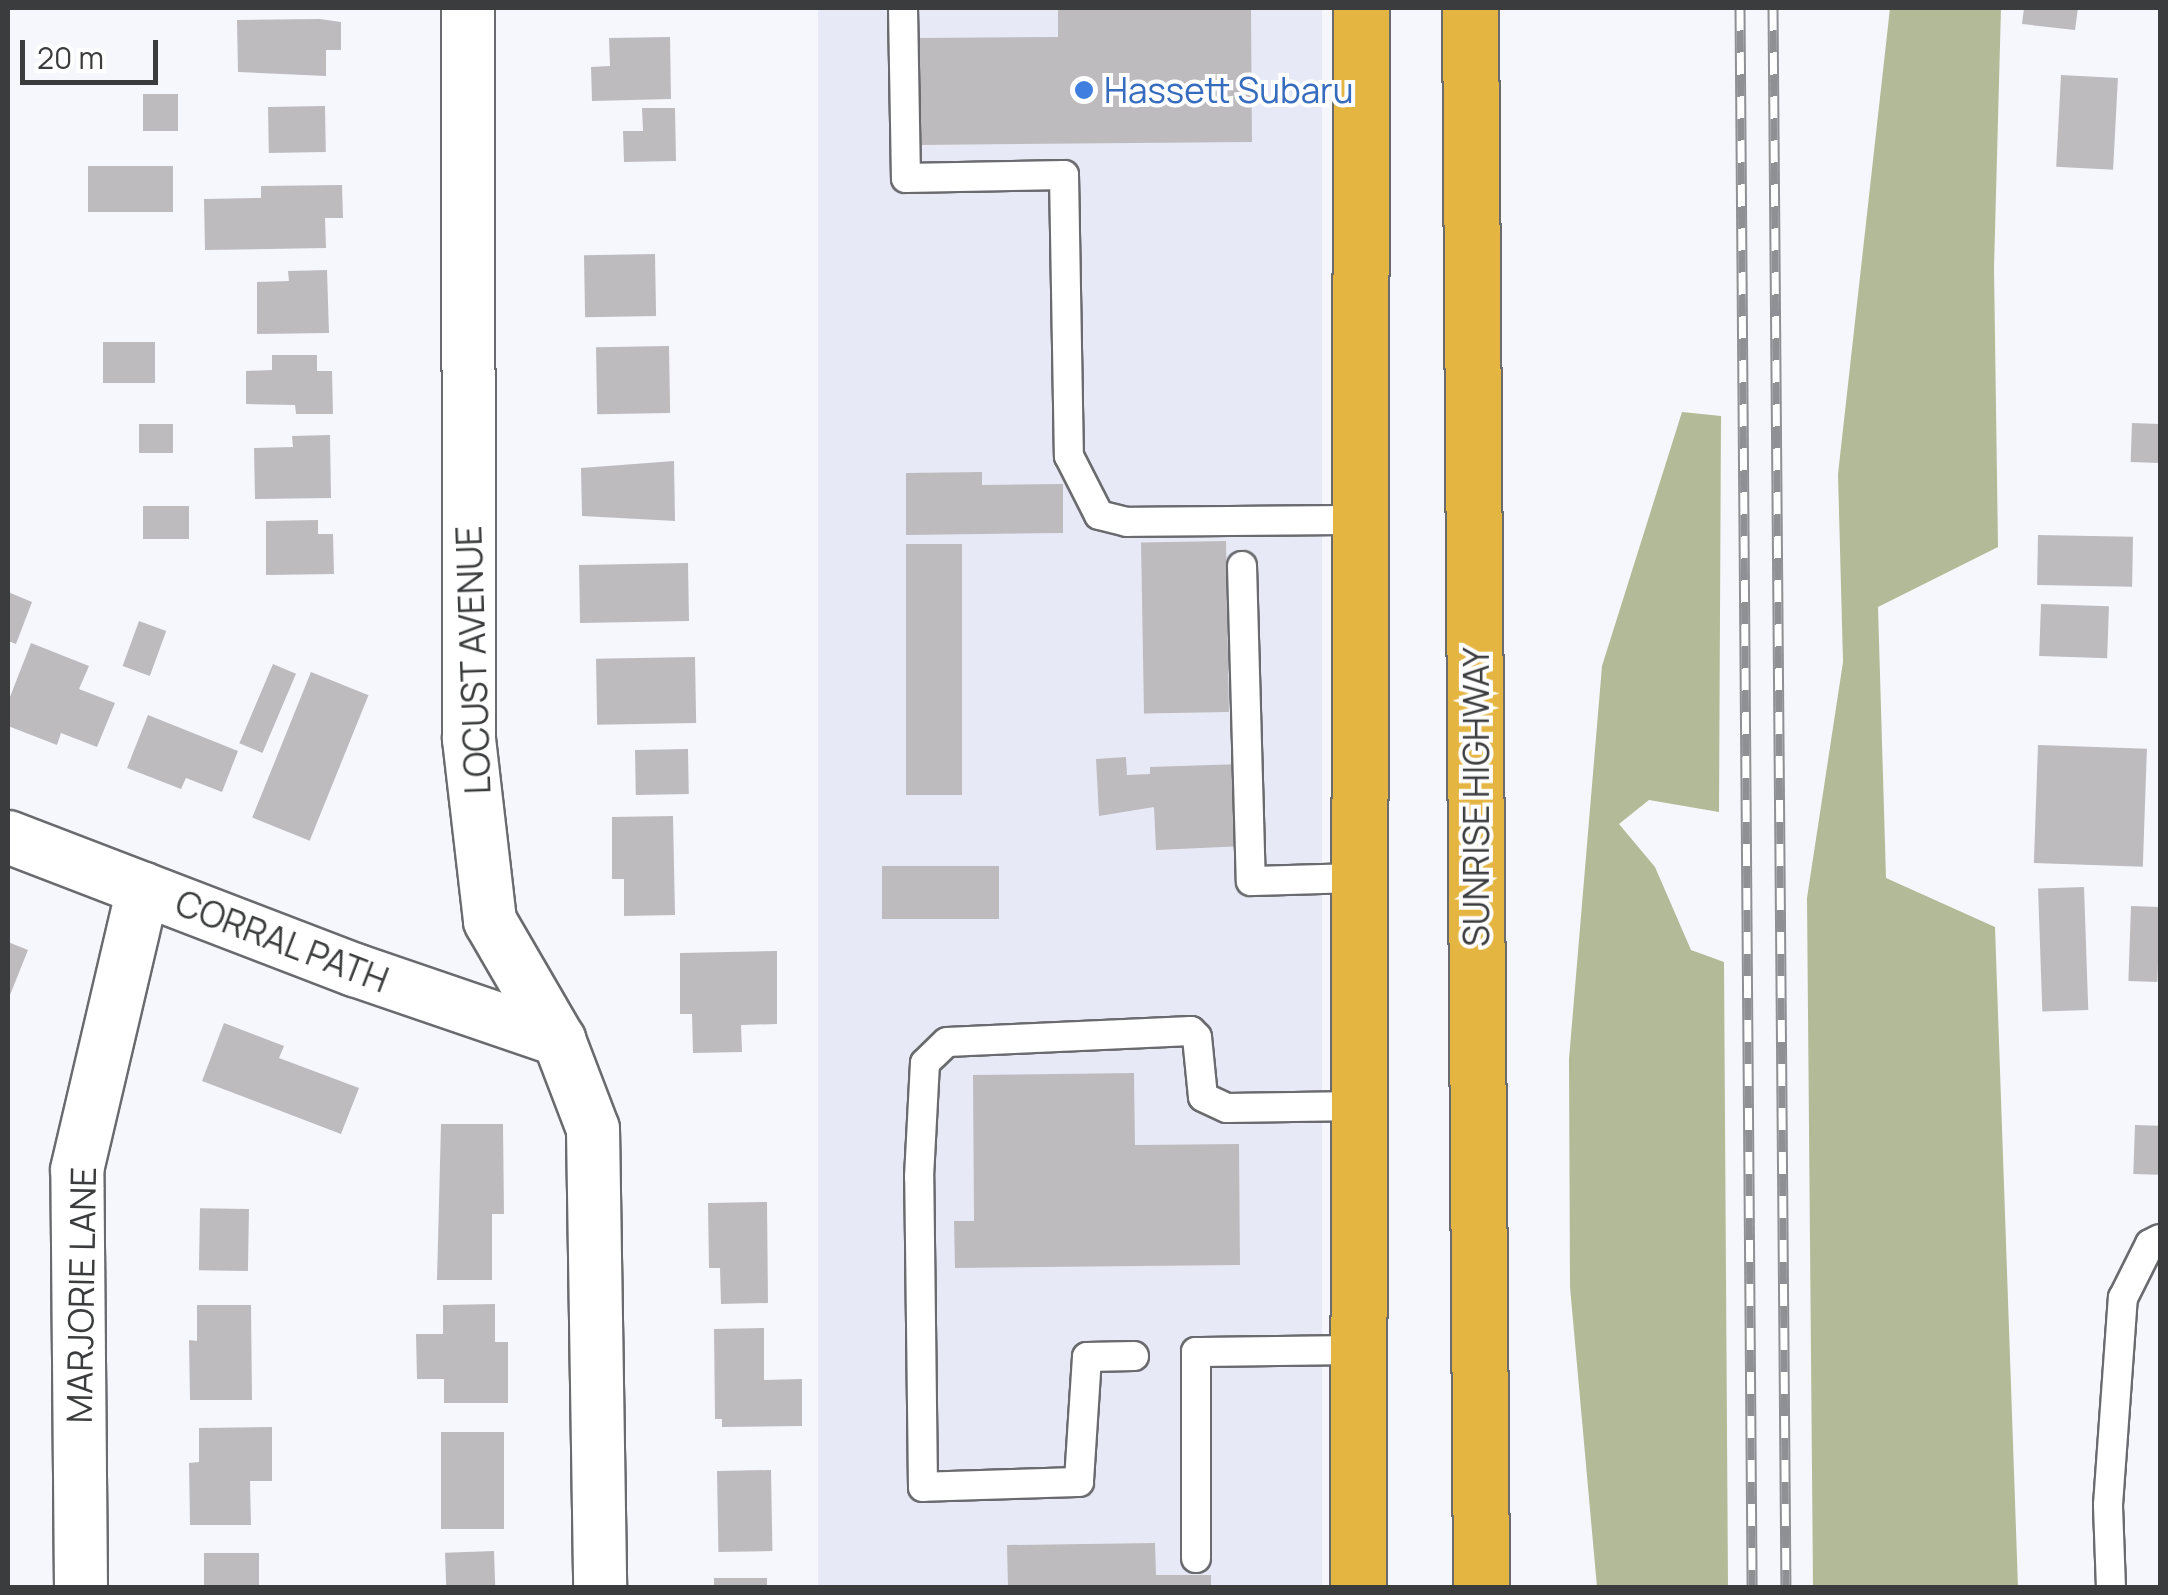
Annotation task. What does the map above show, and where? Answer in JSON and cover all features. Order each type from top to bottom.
[{"type":"highway","points":[[1358,1588],[1361,8]]},
{"type":"highway","name":"SUNRISE HIGHWAY","points":[[1470,8],[1482,1588]]},
{"type":"street","name":"LOCUST AVENUE","points":[[468,8],[469,738],[490,921],[559,1040],[593,1128],[600,1588]]},
{"type":"street","name":"CORRAL PATH","points":[[8,837],[559,1040]]},
{"type":"street","name":"MARJORIE LANE","points":[[80,1588],[77,1170],[142,889]]},
{"type":"lane","points":[[903,8],[906,178],[1064,175],[1069,456],[1099,515],[1126,522],[1360,520]]},
{"type":"lane","points":[[1242,566],[1251,881],[1359,878]]},
{"type":"lane","points":[[1134,1356],[1087,1357],[1079,1482],[923,1488],[919,1177],[925,1063],[947,1042],[1191,1030],[1197,1037],[1203,1097],[1227,1108],[1359,1106]]},
{"type":"lane","points":[[2111,1588],[2108,1505],[2122,1298],[2150,1244],[2160,1240]]},
{"type":"lane","points":[[1196,1558],[1196,1352],[1359,1350]]},
{"type":"shaded area","points":[[818,8],[1322,8],[1322,1587],[818,1587]]},
{"type":"green space","points":[[1890,8],[2001,8],[1994,268],[1998,547],[1878,607],[1886,878],[1995,927],[2018,1587],[1813,1587],[1807,898],[1843,662],[1838,474]]},
{"type":"green space","points":[[1682,412],[1721,416],[1719,812],[1649,800],[1619,824],[1655,867],[1691,950],[1724,962],[1728,1587],[1597,1587],[1570,1287],[1569,1059],[1602,666]]},
{"type":"building","name":"Hassett Subaru","points":[[1058,8],[1251,8],[1252,142],[917,145],[916,38],[1058,37]]},
{"type":"building","points":[[2024,8],[2078,8],[2075,30],[2022,24]]},
{"type":"building","points":[[237,20],[341,22],[341,50],[326,50],[326,76],[238,72]]},
{"type":"building","points":[[670,37],[671,99],[592,101],[591,67],[610,66],[609,38]]},
{"type":"building","points":[[2061,75],[2118,78],[2113,170],[2056,167]]},
{"type":"building","points":[[143,94],[178,94],[178,131],[143,131]]},
{"type":"building","points":[[325,106],[326,152],[269,153],[268,107]]},
{"type":"building","points":[[642,108],[675,108],[676,161],[624,162],[623,131],[643,131]]},
{"type":"building","points":[[88,166],[173,166],[173,212],[88,212]]},
{"type":"building","points":[[342,185],[343,218],[325,218],[326,248],[205,250],[204,199],[261,198],[261,186]]},
{"type":"building","points":[[655,254],[656,316],[585,317],[584,255]]},
{"type":"building","points":[[327,270],[329,333],[257,334],[257,282],[289,281],[288,271]]},
{"type":"building","points":[[103,342],[155,342],[155,383],[103,383]]},
{"type":"building","points":[[669,346],[670,413],[597,414],[596,347]]},
{"type":"building","points":[[272,355],[317,355],[317,371],[332,371],[333,414],[296,414],[295,405],[246,404],[246,371],[272,370]]},
{"type":"building","points":[[2132,423],[2160,424],[2159,463],[2131,462]]},
{"type":"building","points":[[139,424],[173,424],[173,453],[139,453]]},
{"type":"building","points":[[330,435],[331,498],[255,499],[254,448],[293,447],[292,436]]},
{"type":"building","points":[[674,461],[675,521],[582,516],[581,468]]},
{"type":"building","points":[[982,472],[982,485],[1063,484],[1063,533],[906,535],[906,473]]},
{"type":"building","points":[[143,506],[189,506],[189,539],[143,539]]},
{"type":"building","points":[[318,520],[318,534],[333,534],[334,574],[266,575],[266,521]]},
{"type":"building","points":[[2038,535],[2133,537],[2132,587],[2037,585]]},
{"type":"building","points":[[1226,541],[1229,712],[1144,713],[1141,542]]},
{"type":"building","points":[[906,544],[962,544],[962,795],[906,795]]},
{"type":"building","points":[[688,563],[689,621],[580,623],[579,565]]},
{"type":"building","points":[[8,592],[32,602],[16,644],[8,641]]},
{"type":"building","points":[[2041,604],[2109,606],[2107,658],[2039,656]]},
{"type":"building","points":[[139,621],[166,631],[150,676],[123,666]]},
{"type":"building","points":[[31,643],[89,666],[79,689],[115,703],[97,747],[61,733],[57,745],[8,726],[8,702]]},
{"type":"building","points":[[695,657],[696,723],[597,725],[596,659]]},
{"type":"building","points":[[273,664],[296,674],[262,753],[239,743]]},
{"type":"building","points":[[311,672],[368,695],[310,841],[252,818]]},
{"type":"building","points":[[148,715],[238,751],[222,792],[186,778],[181,789],[127,768]]},
{"type":"building","points":[[2038,745],[2147,749],[2143,867],[2034,863]]},
{"type":"building","points":[[688,749],[689,794],[636,795],[635,750]]},
{"type":"building","points":[[1126,757],[1127,775],[1150,774],[1150,767],[1241,764],[1245,846],[1156,850],[1154,807],[1099,816],[1096,759]]},
{"type":"building","points":[[673,816],[675,915],[624,916],[624,879],[612,879],[612,817]]},
{"type":"building","points":[[882,866],[999,866],[999,919],[882,919]]},
{"type":"building","points":[[2084,887],[2088,1010],[2042,1012],[2038,889]]},
{"type":"building","points":[[2131,906],[2160,907],[2157,982],[2128,981]]},
{"type":"building","points":[[8,942],[28,950],[8,1000]]},
{"type":"building","points":[[777,951],[777,1024],[741,1025],[742,1052],[693,1053],[692,1014],[680,1014],[680,953]]},
{"type":"building","points":[[224,1023],[284,1046],[279,1058],[359,1088],[341,1134],[202,1081]]},
{"type":"building","points":[[1134,1073],[1135,1145],[1239,1144],[1240,1265],[955,1268],[954,1221],[974,1221],[973,1075]]},
{"type":"building","points":[[441,1124],[503,1124],[504,1214],[492,1214],[492,1280],[437,1280]]},
{"type":"building","points":[[2135,1125],[2160,1126],[2158,1175],[2133,1174]]},
{"type":"building","points":[[767,1202],[768,1303],[721,1304],[720,1268],[709,1268],[708,1203]]},
{"type":"building","points":[[200,1208],[249,1209],[248,1271],[199,1270]]},
{"type":"building","points":[[495,1304],[495,1342],[508,1342],[508,1403],[444,1403],[444,1379],[417,1379],[416,1334],[443,1334],[443,1305]]},
{"type":"building","points":[[197,1305],[251,1305],[252,1400],[190,1400],[189,1340],[197,1341]]},
{"type":"building","points":[[764,1328],[764,1380],[802,1379],[802,1426],[722,1427],[722,1419],[715,1419],[714,1329]]},
{"type":"building","points":[[272,1427],[272,1481],[250,1481],[251,1525],[190,1525],[189,1463],[199,1462],[199,1428]]},
{"type":"building","points":[[441,1432],[504,1432],[504,1529],[441,1529]]},
{"type":"building","points":[[771,1470],[772,1551],[718,1552],[717,1471]]},
{"type":"building","points":[[1155,1543],[1156,1575],[1211,1575],[1211,1588],[1008,1588],[1007,1545]]},
{"type":"building","points":[[494,1551],[495,1588],[446,1588],[445,1553]]},
{"type":"building","points":[[204,1553],[259,1553],[259,1588],[204,1588]]},
{"type":"building","points":[[714,1578],[767,1578],[767,1588],[714,1588]]},
{"type":"railway","points":[[1740,8],[1752,1588]]},
{"type":"railway","points":[[1773,8],[1786,1588]]},
{"type":"place","name":"Hassett Subaru","points":[[1084,90]]}]
